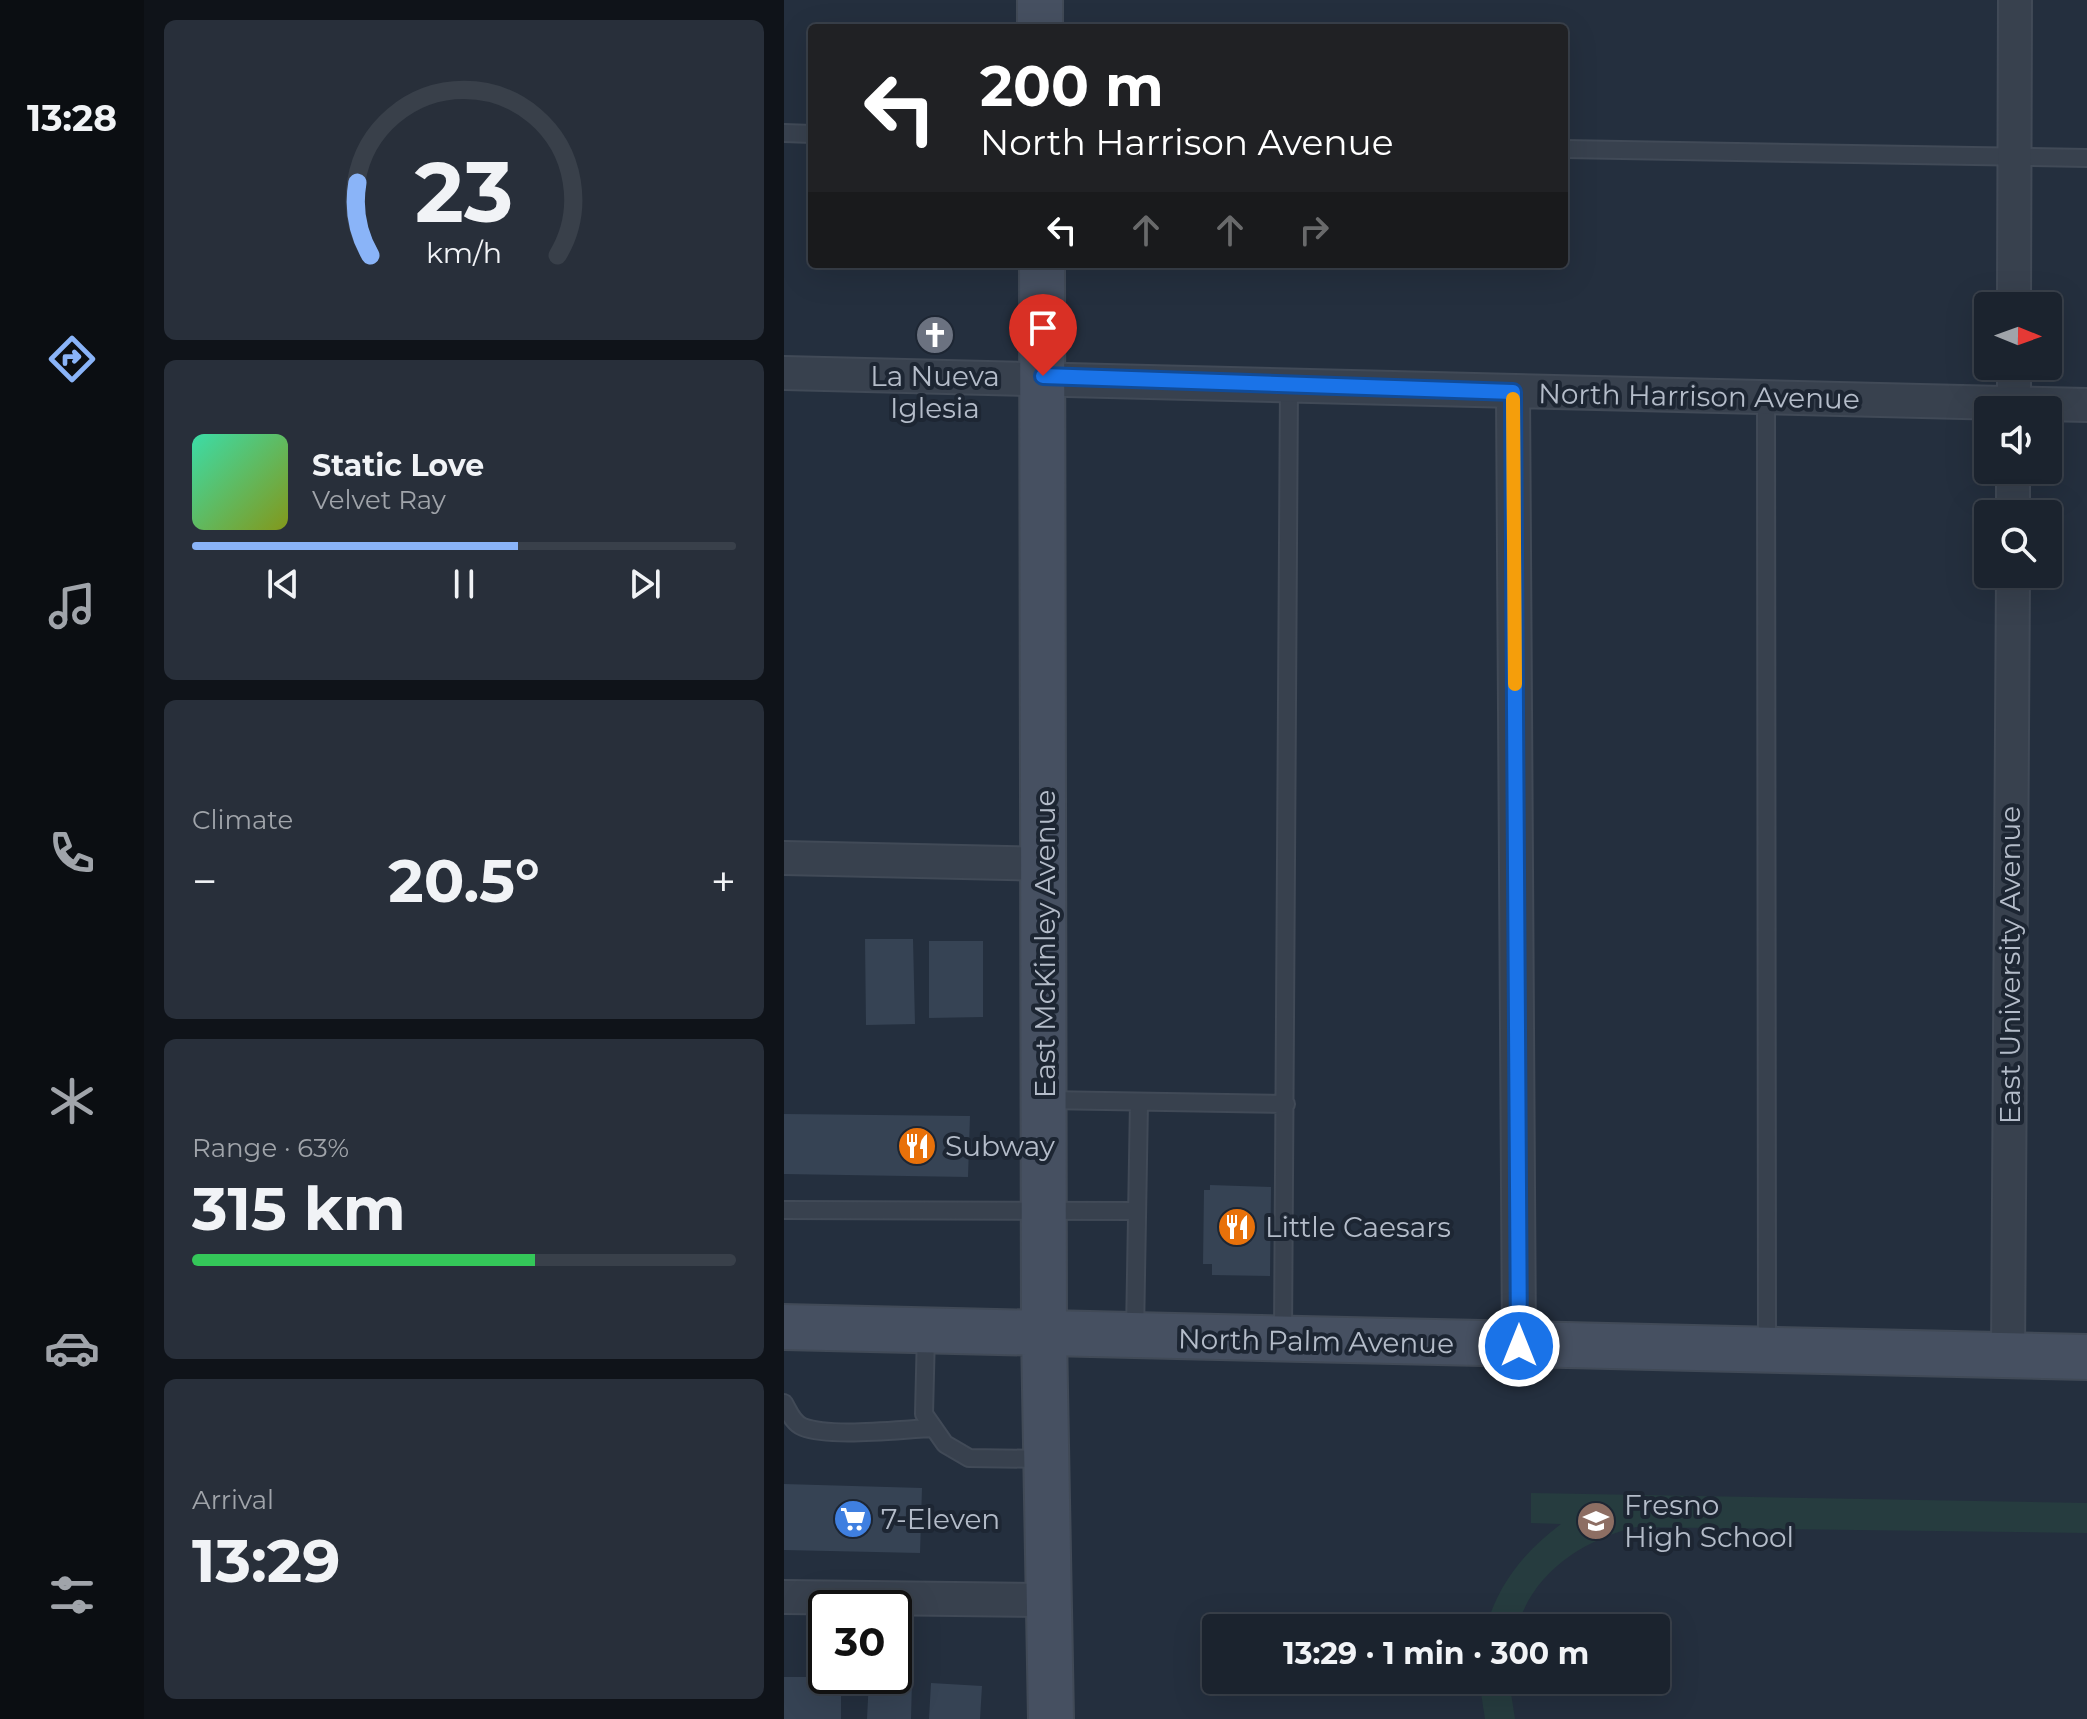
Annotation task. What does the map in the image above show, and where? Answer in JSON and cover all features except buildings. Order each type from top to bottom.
[{"type":"main road","points":[[1040,0],[1040,24]]},
{"type":"main road","name":"East McKinley Avenue","points":[[1042,268],[1046,864],[1044,1334],[1051,1719]]},
{"type":"main road","name":"North Palm Avenue","points":[[784,1327],[2087,1357]]},
{"type":"street","points":[[2014,292],[2015,0]]},
{"type":"street","name":"North Harrison Avenue","points":[[784,373],[1043,376],[1974,406]]},
{"type":"street","points":[[1513,392],[1519,1346]]},
{"type":"street","name":"North Harrison Avenue","points":[[2062,406],[2087,405]]},
{"type":"street","name":"East University Avenue","points":[[2008,1356],[2013,588]]},
{"type":"street","points":[[784,858],[1046,864]]},
{"type":"street","points":[[784,1597],[1049,1600]]},
{"type":"lane","points":[[784,133],[808,134]]},
{"type":"lane","points":[[1568,149],[2087,158]]},
{"type":"lane","points":[[1283,1338],[1289,385]]},
{"type":"lane","points":[[1766,398],[1767,1351]]},
{"type":"lane","points":[[1045,1100],[1286,1104]]},
{"type":"lane","points":[[1135,1337],[1139,1102]]},
{"type":"lane","points":[[784,1210],[1136,1211]]},
{"type":"lane","points":[[926,1332],[924,1414],[945,1444],[969,1458],[1046,1459]]},
{"type":"lane","points":[[784,1403],[793,1420],[803,1427],[840,1431],[934,1428]]},
{"type":"green space","points":[[1531,1493],[2087,1503],[2087,1533],[1636,1527],[1597,1540],[1563,1561],[1535,1590],[1523,1614],[1490,1614],[1514,1570],[1536,1545],[1561,1524],[1531,1523]]},
{"type":"green space","points":[[1481,1694],[1511,1694],[1515,1719],[1485,1719]]},
{"type":"slow traffic","points":[[1513,399],[1515,684]]},
{"type":"place","name":"La Nueva Iglesia","points":[[935,335]]},
{"type":"place","name":"Subway","points":[[917,1146]]},
{"type":"place","name":"Little Caesars","points":[[1237,1227]]},
{"type":"place","name":"7-Eleven","points":[[853,1519]]},
{"type":"place","name":"Fresno High School","points":[[1596,1521]]},
{"type":"route","points":[[1043,376],[1513,392],[1519,1346]]}]
